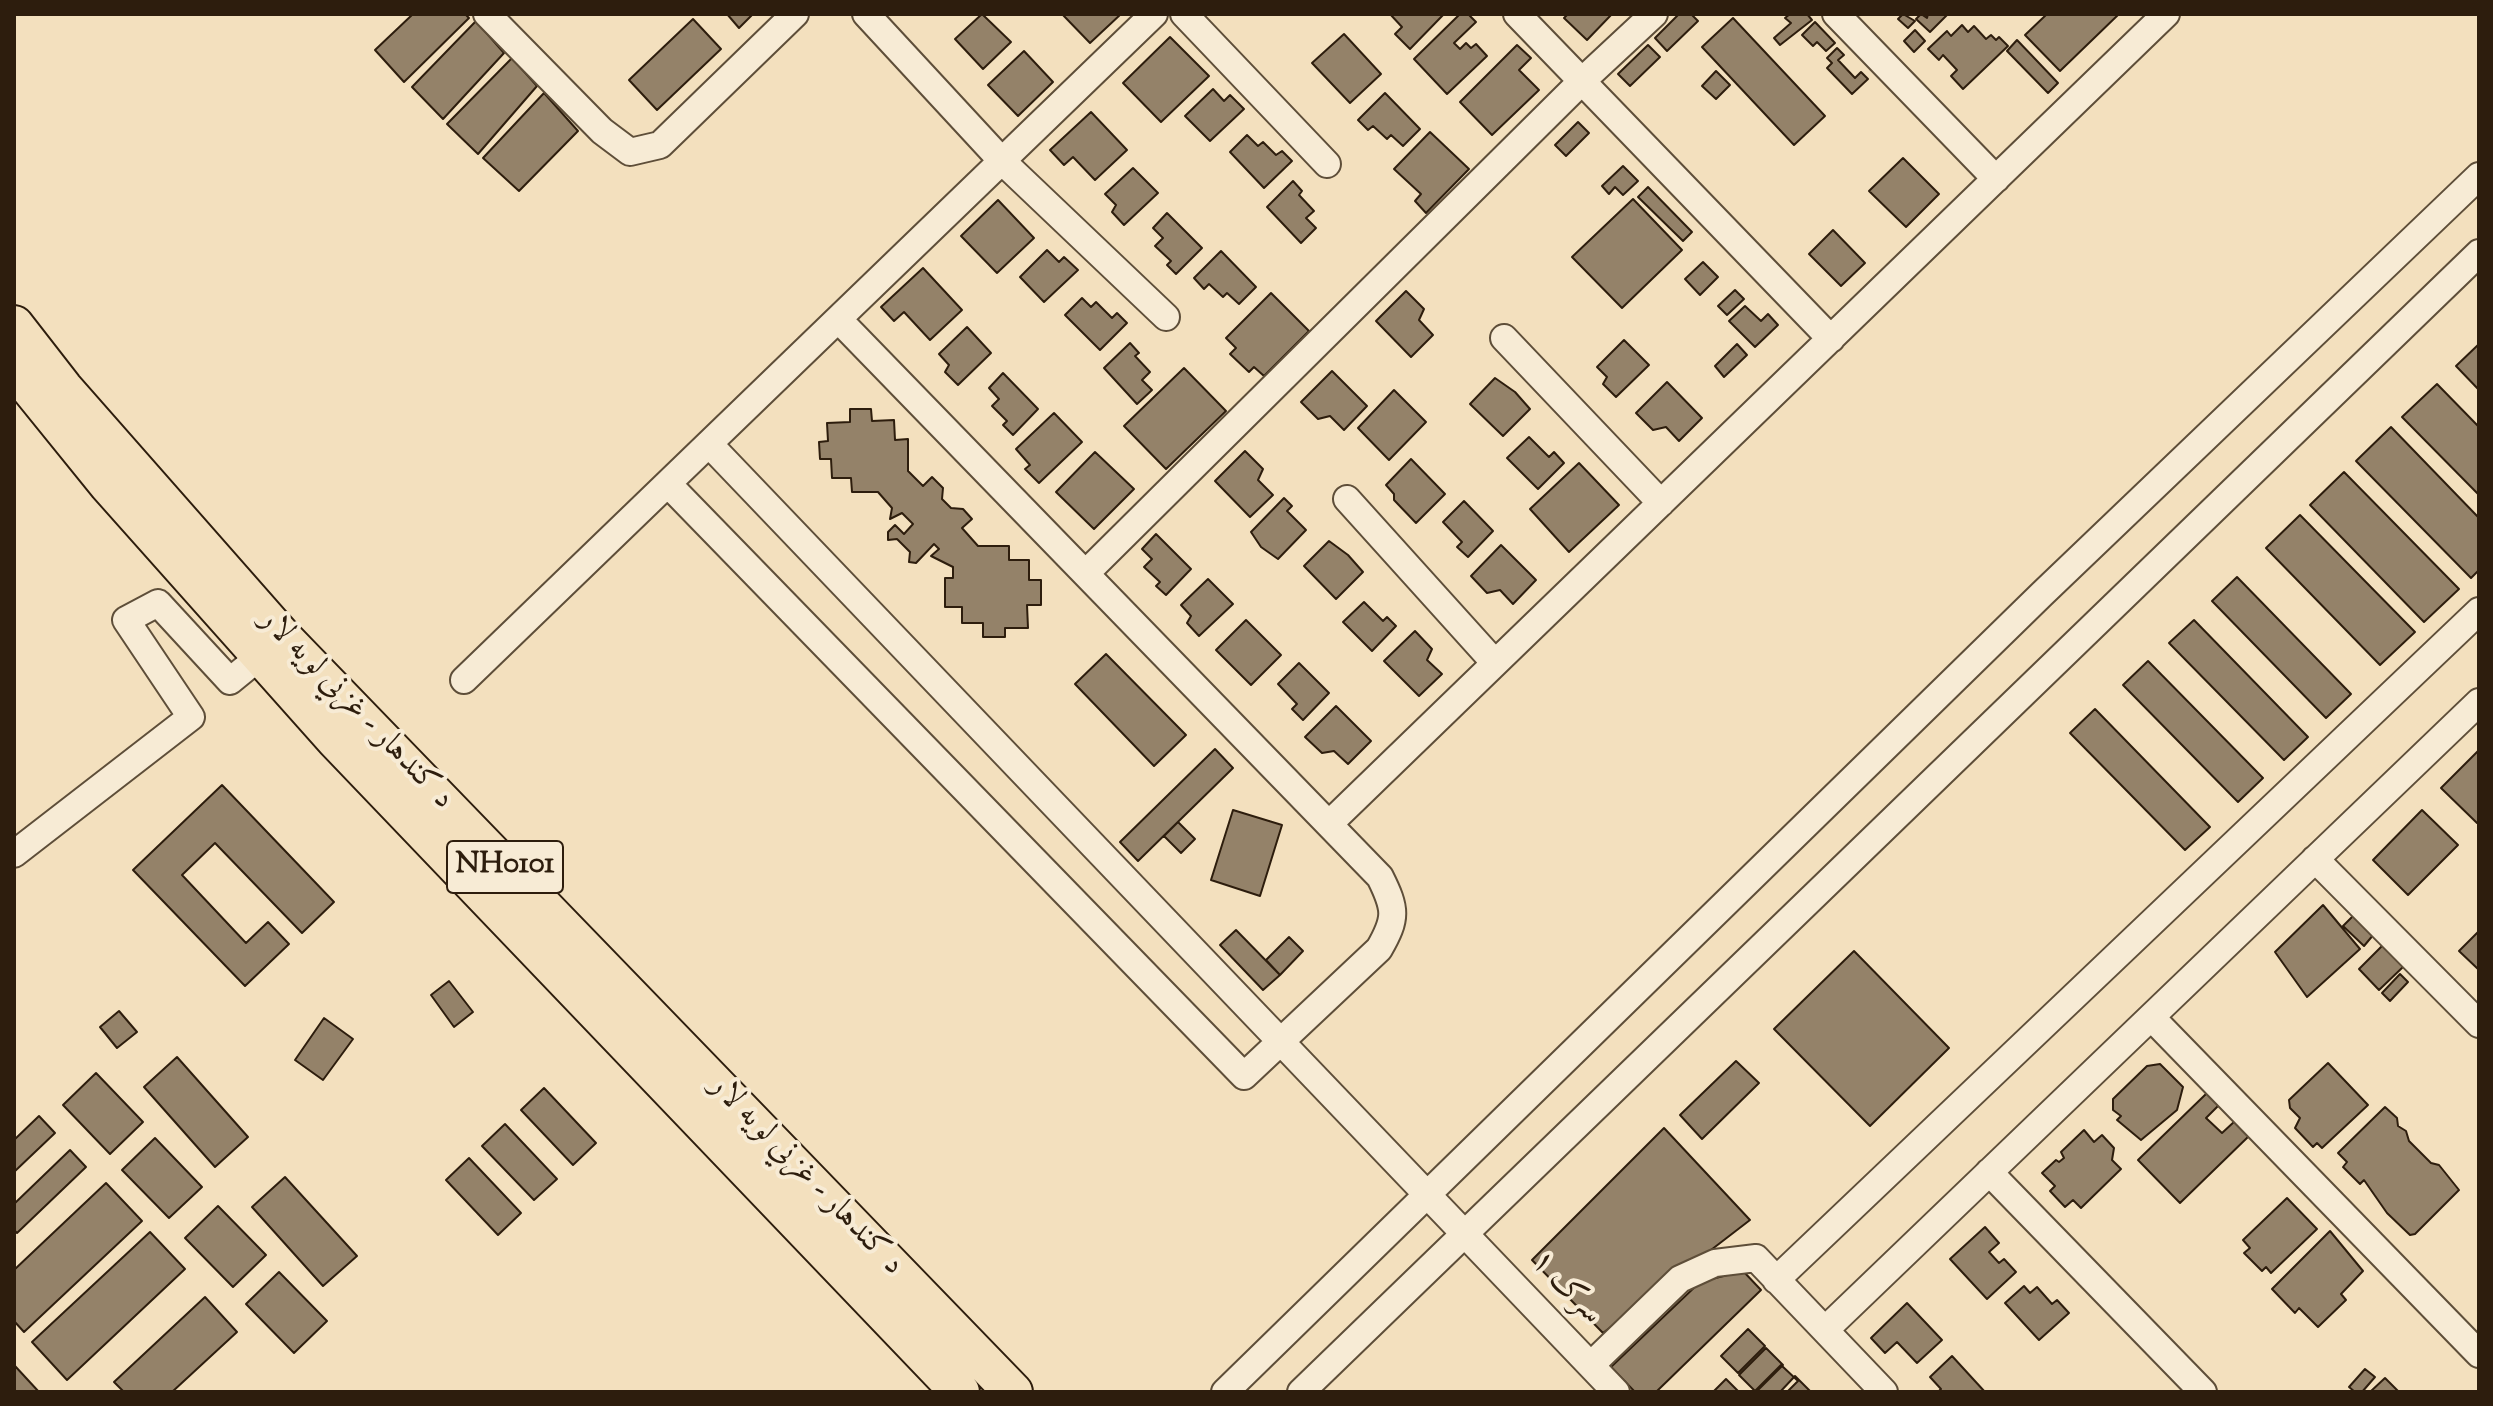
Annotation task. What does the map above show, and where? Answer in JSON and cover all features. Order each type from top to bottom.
[{"type":"highway","name":"د کندهار - غزني لويه لار","points":[[14,325],[272,646],[336,740],[960,1392]]},
{"type":"highway","name":"د کندهار - غزني لويه لار","points":[[14,368],[108,484],[1013,1392]]},
{"type":"street","points":[[487,14],[602,131],[630,152],[660,145],[795,14]]},
{"type":"street","points":[[866,14],[1002,161],[1166,317]]},
{"type":"street","points":[[464,680],[1154,14]]},
{"type":"street","points":[[1184,14],[1327,164]]},
{"type":"street","points":[[1517,14],[1831,339]]},
{"type":"street","points":[[1086,573],[1582,81],[1654,14]]},
{"type":"street","points":[[1836,14],[1996,179]]},
{"type":"street","points":[[1330,823],[2161,16]]},
{"type":"street","points":[[1225,1392],[2030,605],[2479,176]]},
{"type":"street","points":[[1301,1392],[2479,253]]},
{"type":"street","points":[[669,485],[1244,1076],[1379,949],[1394,923],[1390,898],[1380,877],[838,319]]},
{"type":"street","points":[[1504,338],[1661,503]]},
{"type":"street","name":"سرک ۱","points":[[710,445],[1616,1392]]},
{"type":"street","points":[[1347,499],[1495,663]]},
{"type":"street","points":[[14,854],[191,717],[126,620],[158,603],[230,681],[272,646]]},
{"type":"street","points":[[1776,1280],[2479,611]]},
{"type":"street","points":[[1825,1330],[2479,702]]},
{"type":"street","points":[[2315,859],[2479,1024]]},
{"type":"street","points":[[2151,1017],[2479,1354]]},
{"type":"street","points":[[1989,1172],[2203,1392]]},
{"type":"street","points":[[1591,1365],[1680,1279],[1715,1263],[1756,1258],[1884,1392]]},
{"type":"building","points":[[413,14],[465,14],[469,18],[404,82],[375,50]]},
{"type":"building","points":[[727,14],[753,14],[739,28]]},
{"type":"building","points":[[982,14],[1011,42],[983,69],[955,39]]},
{"type":"building","points":[[1062,14],[1121,14],[1090,43]]},
{"type":"building","points":[[1390,14],[1444,14],[1410,49],[1395,34],[1402,27]]},
{"type":"building","points":[[1460,14],[1468,14],[1476,22],[1454,43],[1460,49],[1466,43],[1471,48],[1476,44],[1487,56],[1447,94],[1414,59]]},
{"type":"building","points":[[1568,14],[1612,14],[1587,40],[1564,18]]},
{"type":"building","points":[[1679,14],[1691,14],[1698,21],[1667,51],[1655,38]]},
{"type":"building","points":[[1790,14],[1807,14],[1812,20],[1780,45],[1774,38],[1791,23],[1785,18]]},
{"type":"building","points":[[1903,14],[1915,21],[1908,28],[1898,19]]},
{"type":"building","points":[[1921,14],[1927,18],[1928,14],[1948,14],[1930,32],[1916,19]]},
{"type":"building","points":[[2047,14],[2119,14],[2060,71],[2025,35]]},
{"type":"building","points":[[1733,18],[1825,116],[1794,145],[1702,47]]},
{"type":"building","points":[[693,19],[721,49],[657,110],[629,80]]},
{"type":"building","points":[[476,21],[504,53],[443,119],[412,87]]},
{"type":"building","points":[[1815,22],[1835,43],[1826,51],[1817,42],[1813,46],[1802,35]]},
{"type":"building","points":[[1962,25],[1968,32],[1974,26],[1986,39],[1991,35],[1996,40],[1999,37],[2008,46],[1963,89],[1951,76],[1957,70],[1943,55],[1939,60],[1928,49],[1947,31],[1951,36]]},
{"type":"building","points":[[1915,30],[1925,41],[1914,52],[1904,41]]},
{"type":"building","points":[[1344,34],[1381,74],[1350,103],[1312,63]]},
{"type":"building","points":[[1170,37],[1209,76],[1161,122],[1123,83]]},
{"type":"building","points":[[2017,40],[2058,83],[2048,93],[2007,51]]},
{"type":"building","points":[[1517,45],[1531,58],[1519,70],[1539,90],[1492,135],[1460,102]]},
{"type":"building","points":[[1648,45],[1660,57],[1630,86],[1618,74]]},
{"type":"building","points":[[1837,48],[1844,55],[1838,60],[1855,78],[1861,72],[1868,79],[1852,94],[1827,68],[1832,63],[1827,58]]},
{"type":"building","points":[[1024,51],[1053,82],[1018,116],[988,85]]},
{"type":"building","points":[[512,58],[537,86],[478,154],[447,124]]},
{"type":"building","points":[[1716,71],[1730,85],[1716,99],[1702,86]]},
{"type":"building","points":[[1213,89],[1224,101],[1230,95],[1244,109],[1210,141],[1185,116]]},
{"type":"building","points":[[544,93],[578,131],[519,191],[483,158]]},
{"type":"building","points":[[1385,93],[1420,129],[1403,146],[1391,135],[1387,139],[1373,126],[1368,130],[1358,120]]},
{"type":"building","points":[[1091,112],[1127,150],[1095,180],[1073,157],[1064,165],[1050,150]]},
{"type":"building","points":[[1578,122],[1589,133],[1566,156],[1555,145]]},
{"type":"building","points":[[1430,132],[1469,169],[1426,213],[1415,201],[1421,194],[1394,169]]},
{"type":"building","points":[[1247,135],[1258,146],[1263,142],[1276,155],[1282,151],[1292,161],[1264,188],[1230,152]]},
{"type":"building","points":[[1903,158],[1939,194],[1906,227],[1869,191]]},
{"type":"building","points":[[1623,166],[1638,181],[1623,195],[1615,187],[1609,194],[1602,186]]},
{"type":"building","points":[[1133,168],[1158,193],[1124,225],[1112,212],[1116,205],[1105,194]]},
{"type":"building","points":[[1293,181],[1302,191],[1299,195],[1314,211],[1306,218],[1316,228],[1301,243],[1267,207]]},
{"type":"building","points":[[1648,187],[1692,232],[1683,241],[1638,197]]},
{"type":"building","points":[[1633,199],[1682,250],[1622,308],[1572,257]]},
{"type":"building","points":[[998,200],[1034,238],[997,273],[961,236]]},
{"type":"building","points":[[1167,213],[1202,248],[1176,274],[1167,265],[1171,261],[1155,246],[1163,238],[1153,228]]},
{"type":"building","points":[[1833,230],[1865,263],[1841,286],[1809,254]]},
{"type":"building","points":[[1047,250],[1059,262],[1064,257],[1078,270],[1044,302],[1020,277]]},
{"type":"building","points":[[1221,251],[1256,287],[1239,304],[1227,293],[1223,297],[1209,284],[1204,289],[1194,278]]},
{"type":"building","points":[[1703,262],[1718,277],[1700,295],[1685,279]]},
{"type":"building","points":[[923,268],[962,310],[930,340],[904,312],[894,321],[881,307]]},
{"type":"building","points":[[1735,290],[1744,299],[1727,315],[1718,306]]},
{"type":"building","points":[[1406,291],[1424,309],[1419,320],[1433,335],[1411,357],[1376,321]]},
{"type":"building","points":[[1271,293],[1309,331],[1264,376],[1254,367],[1249,372],[1230,354],[1236,348],[1226,338]]},
{"type":"building","points":[[1082,298],[1091,307],[1096,302],[1112,318],[1117,313],[1127,323],[1100,350],[1065,315]]},
{"type":"building","points":[[1745,306],[1761,321],[1768,314],[1778,325],[1755,347],[1729,321]]},
{"type":"building","points":[[967,327],[991,353],[958,385],[945,372],[949,365],[939,354]]},
{"type":"building","points":[[1624,340],[1649,365],[1616,397],[1603,384],[1607,377],[1597,367]]},
{"type":"building","points":[[1130,343],[1139,353],[1135,356],[1150,372],[1142,380],[1152,390],[1137,404],[1104,368]]},
{"type":"building","points":[[1737,344],[1747,355],[1724,377],[1715,366]]},
{"type":"building","points":[[2479,344],[2479,390],[2456,366]]},
{"type":"building","points":[[1184,368],[1226,411],[1166,469],[1124,426]]},
{"type":"building","points":[[1332,371],[1367,406],[1344,430],[1330,416],[1318,419],[1301,402]]},
{"type":"building","points":[[1003,373],[1038,409],[1013,435],[1003,425],[1007,421],[992,406],[999,399],[989,388]]},
{"type":"building","points":[[1495,378],[1515,392],[1530,409],[1503,436],[1470,404]]},
{"type":"building","points":[[1667,382],[1702,418],[1679,441],[1666,427],[1653,430],[1636,413]]},
{"type":"building","points":[[2437,384],[2479,427],[2479,495],[2402,417]]},
{"type":"building","points":[[1394,390],[1426,422],[1389,460],[1358,428]]},
{"type":"building","points":[[850,409],[871,409],[872,421],[894,420],[895,440],[908,439],[908,471],[923,486],[932,477],[943,488],[942,499],[951,508],[963,509],[972,519],[962,528],[978,546],[1009,546],[1009,560],[1029,560],[1029,580],[1041,580],[1041,605],[1027,605],[1028,628],[1005,628],[1005,637],[983,637],[983,623],[962,623],[962,607],[945,607],[945,578],[953,578],[953,567],[931,556],[939,549],[934,544],[916,563],[909,562],[910,552],[897,539],[888,540],[888,532],[895,525],[904,534],[913,524],[902,513],[890,519],[892,508],[878,492],[852,492],[851,478],[832,478],[831,459],[820,459],[819,442],[828,441],[827,423],[850,422]]},
{"type":"building","points":[[1054,413],[1082,442],[1039,483],[1025,469],[1030,465],[1016,449]]},
{"type":"building","points":[[2391,427],[2479,518],[2479,570],[2471,578],[2356,461]]},
{"type":"building","points":[[1529,437],[1549,457],[1554,452],[1564,463],[1538,489],[1507,458]]},
{"type":"building","points":[[1245,451],[1263,469],[1258,480],[1273,495],[1250,517],[1215,481]]},
{"type":"building","points":[[1095,452],[1134,489],[1094,529],[1056,492]]},
{"type":"building","points":[[1411,459],[1445,494],[1416,523],[1394,500],[1394,494],[1386,485]]},
{"type":"building","points":[[1579,463],[1619,505],[1569,552],[1530,509]]},
{"type":"building","points":[[2344,472],[2459,589],[2424,622],[2310,505]]},
{"type":"building","points":[[1284,498],[1292,506],[1287,511],[1306,530],[1278,559],[1261,547],[1251,532]]},
{"type":"building","points":[[1464,501],[1493,531],[1468,557],[1457,547],[1462,542],[1443,522]]},
{"type":"building","points":[[2300,515],[2415,632],[2380,665],[2266,548]]},
{"type":"building","points":[[1156,534],[1191,569],[1166,595],[1156,586],[1160,582],[1144,567],[1152,559],[1142,549]]},
{"type":"building","points":[[1329,541],[1348,555],[1363,572],[1336,599],[1304,566]]},
{"type":"building","points":[[1501,545],[1536,580],[1513,604],[1500,590],[1487,593],[1471,576]]},
{"type":"building","points":[[2237,577],[2351,694],[2326,718],[2212,601]]},
{"type":"building","points":[[1208,579],[1233,604],[1199,636],[1187,623],[1191,616],[1181,605]]},
{"type":"building","points":[[1364,602],[1383,621],[1387,617],[1396,626],[1372,651],[1343,622]]},
{"type":"building","points":[[1246,620],[1281,655],[1251,685],[1216,650]]},
{"type":"building","points":[[2194,620],[2308,737],[2284,760],[2169,643]]},
{"type":"building","points":[[1415,631],[1432,649],[1427,660],[1442,674],[1419,696],[1384,661]]},
{"type":"building","points":[[1106,654],[1186,735],[1154,766],[1075,684]]},
{"type":"building","points":[[2148,661],[2263,778],[2238,802],[2123,685]]},
{"type":"building","points":[[1299,663],[1329,693],[1303,720],[1292,709],[1297,704],[1278,684]]},
{"type":"building","points":[[1336,706],[1371,741],[1348,764],[1334,751],[1322,753],[1305,737]]},
{"type":"building","points":[[2095,709],[2210,827],[2185,850],[2070,733]]},
{"type":"building","points":[[1215,749],[1233,768],[1138,861],[1120,842]]},
{"type":"building","points":[[2479,750],[2479,821],[2477,823],[2441,788]]},
{"type":"building","points":[[222,785],[334,902],[302,933],[215,843],[182,875],[246,943],[268,922],[289,944],[245,986],[133,870]]},
{"type":"building","points":[[1233,810],[1282,825],[1260,896],[1211,880]]},
{"type":"building","points":[[2422,810],[2458,845],[2408,895],[2373,860]]},
{"type":"building","points":[[1178,822],[1195,839],[1181,853],[1164,836]]},
{"type":"building","points":[[2323,905],[2360,949],[2307,997],[2275,952]]},
{"type":"building","points":[[2354,915],[2374,934],[2364,946],[2343,926]]},
{"type":"building","points":[[1236,930],[1280,975],[1263,990],[1220,945]]},
{"type":"building","points":[[2479,931],[2479,970],[2459,951]]},
{"type":"building","points":[[1289,937],[1303,951],[1280,975],[1266,960]]},
{"type":"building","points":[[2383,945],[2404,966],[2379,990],[2359,969]]},
{"type":"building","points":[[1854,951],[1949,1048],[1870,1126],[1774,1029]]},
{"type":"building","points":[[2400,974],[2408,982],[2390,1001],[2382,993]]},
{"type":"building","points":[[449,981],[473,1012],[454,1027],[431,995]]},
{"type":"building","points":[[119,1011],[137,1032],[117,1048],[100,1027]]},
{"type":"building","points":[[324,1018],[353,1039],[323,1080],[295,1060]]},
{"type":"building","points":[[177,1057],[248,1137],[215,1167],[144,1087]]},
{"type":"building","points":[[1736,1061],[1759,1083],[1702,1139],[1680,1115]]},
{"type":"building","points":[[2328,1063],[2368,1105],[2322,1148],[2317,1143],[2313,1147],[2295,1128],[2300,1118],[2290,1108],[2289,1100]]},
{"type":"building","points":[[2160,1064],[2183,1087],[2177,1110],[2141,1140],[2117,1120],[2121,1116],[2113,1110],[2113,1099],[2147,1066]]},
{"type":"building","points":[[96,1073],[143,1122],[110,1154],[63,1105]]},
{"type":"building","points":[[544,1088],[596,1143],[573,1165],[521,1110]]},
{"type":"building","points":[[2207,1093],[2219,1105],[2206,1118],[2222,1133],[2235,1121],[2250,1135],[2180,1203],[2138,1160]]},
{"type":"building","points":[[2385,1107],[2397,1118],[2398,1126],[2406,1131],[2409,1141],[2431,1163],[2439,1165],[2459,1190],[2415,1234],[2410,1235],[2387,1213],[2364,1180],[2360,1184],[2343,1167],[2347,1162],[2338,1153]]},
{"type":"building","points":[[39,1116],[55,1133],[14,1172],[14,1140]]},
{"type":"building","points":[[505,1124],[557,1179],[534,1200],[482,1146]]},
{"type":"building","points":[[1664,1128],[1750,1220],[1603,1333],[1532,1260]]},
{"type":"building","points":[[2084,1130],[2094,1142],[2102,1135],[2114,1148],[2112,1160],[2121,1169],[2081,1208],[2073,1200],[2065,1207],[2050,1191],[2055,1186],[2042,1173],[2056,1160],[2059,1162],[2064,1158],[2061,1152]]},
{"type":"building","points":[[155,1138],[202,1187],[169,1218],[122,1170]]},
{"type":"building","points":[[70,1150],[86,1167],[17,1233],[14,1230],[14,1204]]},
{"type":"building","points":[[469,1158],[521,1213],[498,1235],[446,1180]]},
{"type":"building","points":[[285,1177],[357,1256],[323,1286],[252,1207]]},
{"type":"building","points":[[106,1183],[142,1221],[24,1332],[14,1321],[14,1270]]},
{"type":"building","points":[[2287,1198],[2317,1229],[2271,1273],[2266,1267],[2262,1271],[2244,1253],[2250,1248],[2243,1240]]},
{"type":"building","points":[[218,1206],[266,1255],[233,1287],[185,1238]]},
{"type":"building","points":[[1985,1227],[1999,1243],[1989,1252],[1999,1263],[2004,1259],[2016,1272],[1987,1299],[1950,1259]]},
{"type":"building","points":[[2330,1231],[2363,1271],[2341,1294],[2346,1300],[2318,1327],[2299,1308],[2295,1313],[2272,1289]]},
{"type":"building","points":[[150,1232],[185,1269],[67,1380],[32,1342]]},
{"type":"building","points":[[1743,1271],[1761,1290],[1656,1392],[1635,1392],[1611,1367],[1700,1282]]},
{"type":"building","points":[[279,1272],[327,1321],[294,1353],[246,1304]]},
{"type":"building","points":[[2024,1286],[2030,1293],[2037,1287],[2052,1304],[2057,1300],[2069,1313],[2039,1340],[2005,1303]]},
{"type":"building","points":[[205,1297],[237,1332],[172,1392],[124,1392],[114,1382]]},
{"type":"building","points":[[1907,1303],[1942,1340],[1917,1363],[1897,1342],[1885,1353],[1871,1338]]},
{"type":"building","points":[[1748,1329],[1765,1346],[1738,1373],[1721,1356]]},
{"type":"building","points":[[1766,1348],[1783,1365],[1756,1392],[1739,1375]]},
{"type":"building","points":[[1952,1356],[1985,1392],[1938,1392],[1941,1389],[1930,1377]]},
{"type":"building","points":[[1781,1365],[1798,1381],[1787,1392],[1754,1392]]},
{"type":"building","points":[[15,1366],[39,1392],[14,1392]]},
{"type":"building","points":[[2365,1369],[2375,1377],[2362,1392],[2355,1392],[2349,1387]]},
{"type":"building","points":[[1795,1376],[1811,1392],[1780,1392]]},
{"type":"building","points":[[2385,1378],[2399,1392],[2370,1392]]},
{"type":"building","points":[[1726,1379],[1739,1392],[1713,1392]]}]
